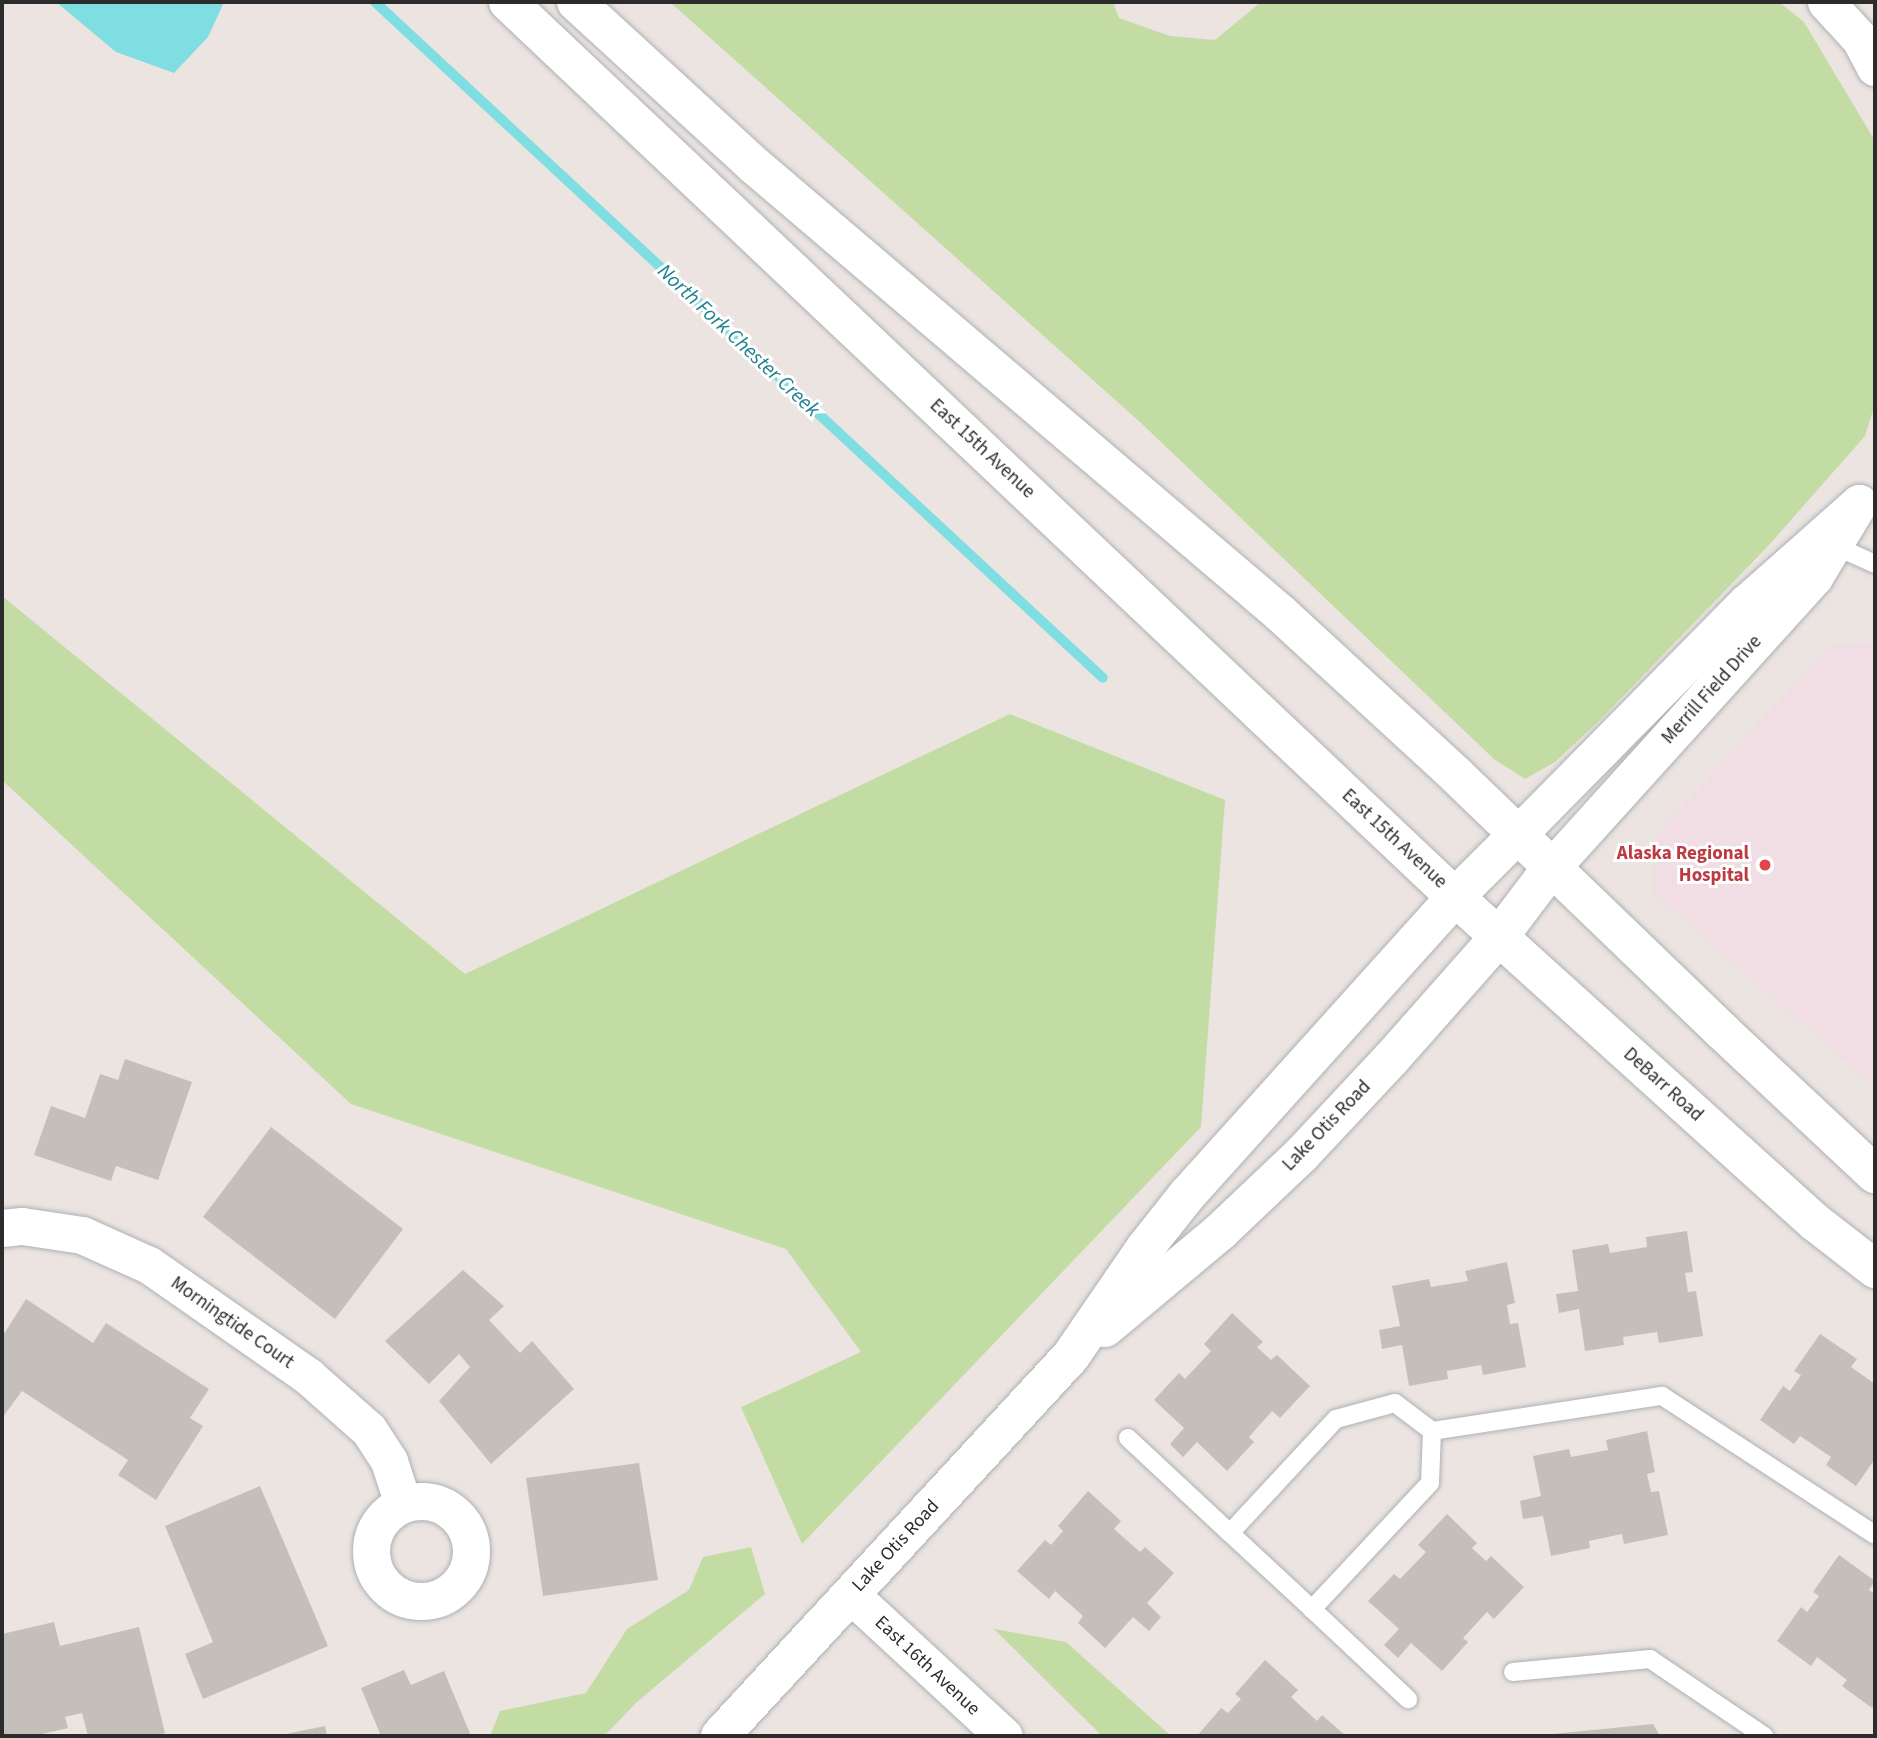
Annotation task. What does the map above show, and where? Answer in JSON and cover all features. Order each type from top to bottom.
[{"type":"main road","name":"East 15th Avenue","points":[[508,2],[1455,897]]},
{"type":"main road","points":[[576,2],[755,166],[1279,612],[1518,834],[1875,1174]]},
{"type":"main road","name":"Lake Otis Road","points":[[1071,1356],[1145,1248],[1186,1195],[1455,897],[1518,834]]},
{"type":"main road","name":"Lake Otis Road","points":[[720,1736],[1071,1356],[1221,1231],[1302,1154],[1499,937],[1552,867]]},
{"type":"main road","name":"DeBarr Road","points":[[1455,897],[1816,1223],[1875,1269]]},
{"type":"street","points":[[1826,2],[1860,39],[1875,67]]},
{"type":"street","name":"Merrill Field Drive","points":[[1518,834],[1746,603],[1867,492]]},
{"type":"street","name":"Merrill Field Drive","points":[[1552,867],[1814,577],[1867,492]]},
{"type":"street","name":"Morningtide Court","points":[[2,1228],[22,1226],[82,1235],[160,1273],[308,1376],[369,1430],[389,1461],[402,1504]]},
{"type":"street","name":"East 16th Avenue","points":[[851,1595],[1003,1736]]},
{"type":"lane","points":[[1833,545],[1875,564]]},
{"type":"lane","points":[[1230,1533],[1336,1419],[1395,1403],[1432,1431],[1662,1396],[1875,1535]]},
{"type":"lane","points":[[1312,1609],[1430,1483],[1432,1431]]},
{"type":"lane","points":[[1128,1438],[1408,1699]]},
{"type":"lane","points":[[1513,1672],[1650,1659],[1764,1736]]},
{"type":"shaded area","name":"Alaska Regional Hospital","points":[[1875,643],[1875,1087],[1653,893],[1655,837],[1829,645]]},
{"type":"green space","points":[[670,2],[1113,2],[1119,18],[1170,36],[1215,40],[1261,2],[1779,2],[1804,22],[1875,141],[1875,404],[1865,436],[1768,546],[1600,720],[1555,762],[1525,779],[1494,759],[1141,423]]},
{"type":"green space","points":[[2,596],[465,974],[1010,714],[1225,800],[1201,1127],[802,1544],[741,1407],[861,1352],[786,1249],[351,1104],[2,780]]},
{"type":"green space","points":[[751,1547],[765,1594],[637,1702],[604,1736],[490,1736],[500,1711],[586,1693],[627,1629],[689,1590],[703,1557]]},
{"type":"green space","points":[[994,1629],[1066,1642],[1171,1736],[1102,1736]]},
{"type":"water","points":[[56,2],[224,2],[208,37],[174,73],[116,52]]},
{"type":"building","points":[[125,1059],[192,1082],[158,1180],[116,1166],[111,1181],[34,1155],[51,1106],[85,1118],[100,1074],[118,1080]]},
{"type":"building","points":[[271,1127],[403,1229],[335,1319],[203,1217]]},
{"type":"building","points":[[1687,1231],[1693,1272],[1685,1273],[1688,1292],[1696,1291],[1703,1336],[1659,1343],[1657,1332],[1623,1337],[1624,1345],[1585,1351],[1579,1309],[1559,1313],[1556,1294],[1578,1291],[1572,1250],[1608,1244],[1610,1253],[1647,1247],[1646,1237]]},
{"type":"building","points":[[1507,1262],[1515,1303],[1507,1305],[1510,1324],[1518,1323],[1526,1367],[1483,1375],[1481,1365],[1447,1371],[1448,1379],[1409,1386],[1402,1345],[1382,1349],[1379,1330],[1400,1326],[1392,1286],[1429,1279],[1431,1287],[1468,1281],[1465,1271]]},
{"type":"building","points":[[463,1270],[504,1306],[489,1320],[520,1353],[532,1341],[574,1389],[491,1464],[439,1401],[470,1367],[459,1354],[429,1384],[385,1341]]},
{"type":"building","points":[[26,1299],[93,1343],[106,1323],[209,1389],[190,1418],[203,1426],[156,1500],[118,1475],[128,1460],[22,1391],[2,1418],[2,1337]]},
{"type":"building","points":[[1232,1313],[1263,1342],[1257,1347],[1271,1360],[1277,1355],[1310,1386],[1280,1418],[1272,1411],[1249,1437],[1254,1442],[1227,1471],[1197,1442],[1183,1457],[1170,1444],[1184,1428],[1154,1400],[1179,1373],[1185,1379],[1211,1351],[1204,1344]]},
{"type":"building","points":[[1820,1334],[1857,1359],[1851,1367],[1875,1384],[1875,1459],[1856,1486],[1826,1465],[1831,1457],[1800,1436],[1794,1444],[1760,1420],[1783,1386],[1790,1391],[1801,1375],[1794,1371]]},
{"type":"building","points":[[1647,1431],[1655,1472],[1647,1474],[1651,1492],[1659,1491],[1668,1535],[1624,1544],[1622,1534],[1589,1541],[1590,1548],[1551,1556],[1543,1516],[1523,1519],[1520,1501],[1541,1496],[1533,1456],[1569,1449],[1571,1457],[1608,1450],[1606,1440]]},
{"type":"building","points":[[639,1463],[658,1580],[543,1596],[526,1478]]},
{"type":"building","points":[[260,1486],[328,1646],[203,1699],[185,1654],[213,1642],[165,1526]]},
{"type":"building","points":[[1088,1491],[1121,1521],[1114,1529],[1140,1552],[1145,1547],[1174,1573],[1147,1603],[1161,1617],[1149,1631],[1133,1617],[1105,1648],[1078,1623],[1083,1616],[1055,1591],[1049,1599],[1017,1571],[1045,1540],[1051,1545],[1063,1531],[1058,1526]]},
{"type":"building","points":[[1447,1514],[1477,1543],[1472,1548],[1486,1561],[1491,1556],[1524,1587],[1494,1619],[1487,1612],[1463,1638],[1468,1642],[1442,1671],[1411,1643],[1398,1658],[1384,1645],[1399,1629],[1368,1601],[1394,1574],[1400,1579],[1426,1552],[1418,1545]]},
{"type":"building","points":[[1839,1555],[1875,1581],[1869,1590],[1875,1594],[1875,1704],[1872,1708],[1842,1686],[1847,1680],[1817,1657],[1811,1666],[1777,1641],[1801,1607],[1807,1612],[1819,1596],[1813,1592]]},
{"type":"building","points":[[54,1622],[60,1646],[139,1627],[165,1733],[151,1736],[88,1736],[82,1713],[65,1717],[68,1728],[34,1736],[2,1736],[2,1634]]},
{"type":"building","points":[[1265,1660],[1298,1690],[1291,1697],[1317,1721],[1322,1715],[1346,1736],[1197,1736],[1221,1708],[1228,1713],[1241,1699],[1235,1694]]},
{"type":"building","points":[[404,1670],[411,1685],[444,1671],[471,1736],[381,1736],[361,1688]]},
{"type":"building","points":[[1653,1724],[1660,1736],[1553,1736],[1553,1734]]},
{"type":"building","points":[[325,1726],[327,1736],[281,1735]]},
{"type":"waterway","name":"North Fork Chester Creek","points":[[375,2],[1103,678]]},
{"type":"place","name":"Alaska Regional Hospital","points":[[1765,865]]}]
